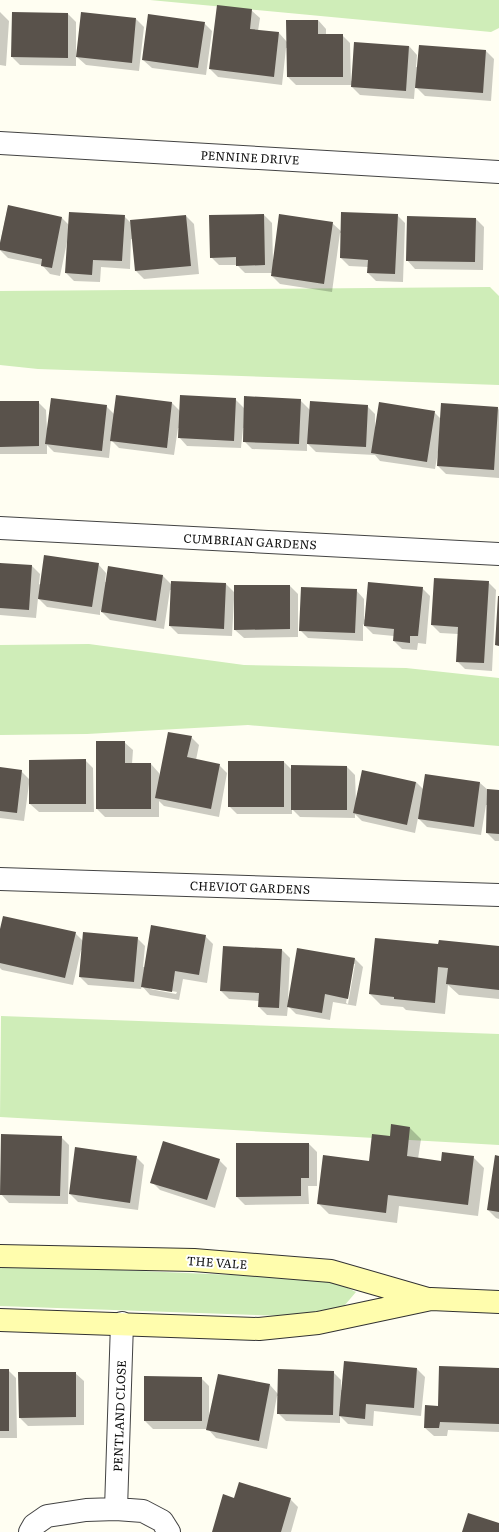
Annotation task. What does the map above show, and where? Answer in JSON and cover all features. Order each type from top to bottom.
[{"type":"street","name":"PENNINE DRIVE","points":[[0,143],[499,172]]},
{"type":"street","name":"CUMBRIAN GARDENS","points":[[0,528],[499,554]]},
{"type":"street","name":"CHEVIOT GARDENS","points":[[0,879],[499,895]]},
{"type":"street","name":"THE VALE","points":[[0,1256],[194,1260],[331,1272],[431,1299],[499,1302]]},
{"type":"street","name":"THE VALE","points":[[0,1320],[122,1323],[259,1329],[318,1323],[431,1299]]},
{"type":"street","name":"PENTLAND CLOSE","points":[[116,1509],[122,1323]]},
{"type":"street","points":[[30,1532],[34,1525],[47,1516],[86,1510],[116,1509],[143,1511],[162,1520],[169,1532]]},
{"type":"green space","points":[[150,0],[499,0],[499,28],[491,32]]},
{"type":"green space","points":[[490,287],[499,296],[499,385],[38,369],[0,365],[0,291]]},
{"type":"green space","points":[[89,644],[244,665],[406,668],[499,678],[499,746],[248,725],[87,734],[0,735],[0,645]]},
{"type":"green space","points":[[1,1016],[499,1034],[499,1145],[0,1117]]},
{"type":"green space","points":[[0,1265],[329,1279],[356,1292],[338,1313],[284,1316],[0,1306]]},
{"type":"building","points":[[217,5],[252,9],[250,29],[279,32],[274,77],[209,69]]},
{"type":"building","points":[[12,12],[68,13],[68,58],[11,57]]},
{"type":"building","points":[[81,12],[136,18],[132,63],[76,57]]},
{"type":"building","points":[[148,14],[205,22],[198,68],[142,60]]},
{"type":"building","points":[[286,20],[318,20],[318,34],[343,34],[343,77],[287,77]]},
{"type":"building","points":[[354,42],[409,46],[406,91],[351,87]]},
{"type":"building","points":[[419,45],[486,50],[483,93],[415,88]]},
{"type":"building","points":[[8,205],[62,217],[52,268],[41,266],[42,259],[0,250],[0,243]]},
{"type":"building","points":[[69,212],[125,215],[122,261],[93,260],[92,275],[65,273]]},
{"type":"building","points":[[341,212],[398,214],[395,274],[367,273],[368,260],[340,258]]},
{"type":"building","points":[[264,214],[265,265],[236,266],[236,257],[210,258],[209,215]]},
{"type":"building","points":[[279,214],[333,222],[324,284],[271,276]]},
{"type":"building","points":[[186,215],[191,266],[135,271],[130,220]]},
{"type":"building","points":[[407,216],[476,218],[475,262],[406,261]]},
{"type":"building","points":[[116,395],[172,402],[167,448],[110,441]]},
{"type":"building","points":[[180,395],[236,398],[234,441],[178,438]]},
{"type":"building","points":[[244,396],[301,399],[299,444],[243,442]]},
{"type":"building","points":[[51,398],[107,405],[102,451],[45,444]]},
{"type":"building","points":[[0,401],[39,401],[39,446],[0,447]]},
{"type":"building","points":[[310,401],[368,405],[366,447],[307,444]]},
{"type":"building","points":[[379,402],[435,411],[427,462],[371,453]]},
{"type":"building","points":[[441,403],[498,407],[494,470],[437,466]]},
{"type":"building","points":[[44,555],[99,563],[92,607],[38,599]]},
{"type":"building","points":[[0,563],[32,565],[29,610],[0,608]]},
{"type":"building","points":[[108,566],[163,575],[156,621],[101,612]]},
{"type":"building","points":[[434,578],[489,581],[484,663],[456,662],[458,627],[431,625]]},
{"type":"building","points":[[171,581],[226,583],[224,629],[169,626]]},
{"type":"building","points":[[368,582],[423,587],[418,636],[410,636],[410,643],[393,641],[394,629],[364,626]]},
{"type":"building","points":[[234,585],[290,585],[290,629],[234,630]]},
{"type":"building","points":[[301,587],[357,589],[355,633],[299,631]]},
{"type":"building","points":[[499,596],[499,646],[495,645]]},
{"type":"building","points":[[168,732],[192,736],[187,757],[220,764],[211,809],[155,798]]},
{"type":"building","points":[[96,741],[125,741],[125,763],[151,763],[151,809],[96,809]]},
{"type":"building","points":[[86,759],[86,804],[29,804],[29,760]]},
{"type":"building","points":[[228,761],[284,761],[284,807],[228,807]]},
{"type":"building","points":[[291,765],[347,766],[347,810],[291,810]]},
{"type":"building","points":[[0,767],[22,770],[17,813],[0,811]]},
{"type":"building","points":[[362,770],[416,782],[407,825],[353,813]]},
{"type":"building","points":[[425,774],[480,782],[474,827],[418,819]]},
{"type":"building","points":[[487,789],[499,790],[499,834],[486,833]]},
{"type":"building","points":[[3,916],[76,932],[65,978],[0,963],[0,929]]},
{"type":"building","points":[[151,925],[206,935],[199,975],[175,971],[172,992],[141,987]]},
{"type":"building","points":[[83,932],[138,937],[134,982],[79,977]]},
{"type":"building","points":[[375,938],[438,944],[439,940],[499,946],[499,990],[446,984],[448,968],[438,967],[435,1003],[394,999],[394,997],[369,994]]},
{"type":"building","points":[[223,946],[282,949],[279,1008],[258,1007],[259,993],[220,991]]},
{"type":"building","points":[[297,948],[355,958],[348,999],[325,994],[322,1013],[287,1007]]},
{"type":"building","points":[[391,1124],[410,1127],[407,1156],[441,1161],[442,1152],[474,1156],[468,1205],[388,1195],[386,1213],[317,1204],[323,1155],[369,1161],[372,1134],[390,1136]]},
{"type":"building","points":[[1,1134],[62,1136],[60,1196],[0,1195]]},
{"type":"building","points":[[163,1141],[220,1159],[207,1200],[150,1183]]},
{"type":"building","points":[[236,1143],[309,1143],[309,1178],[301,1178],[301,1196],[236,1197]]},
{"type":"building","points":[[75,1147],[137,1156],[130,1203],[69,1194]]},
{"type":"building","points":[[495,1155],[499,1156],[499,1212],[487,1210]]},
{"type":"building","points":[[344,1361],[417,1368],[414,1408],[366,1404],[365,1419],[339,1416]]},
{"type":"building","points":[[439,1366],[499,1368],[499,1424],[440,1422],[439,1428],[424,1428],[425,1405],[438,1406]]},
{"type":"building","points":[[0,1369],[9,1369],[9,1431],[0,1431]]},
{"type":"building","points":[[278,1369],[334,1371],[333,1415],[277,1414]]},
{"type":"building","points":[[18,1372],[76,1372],[76,1417],[19,1418]]},
{"type":"building","points":[[218,1374],[270,1384],[259,1441],[206,1430]]},
{"type":"building","points":[[144,1376],[202,1377],[202,1421],[144,1421]]},
{"type":"building","points":[[239,1482],[291,1498],[281,1532],[212,1532],[223,1494],[234,1498]]},
{"type":"building","points":[[468,1513],[499,1523],[499,1532],[462,1532]]}]
